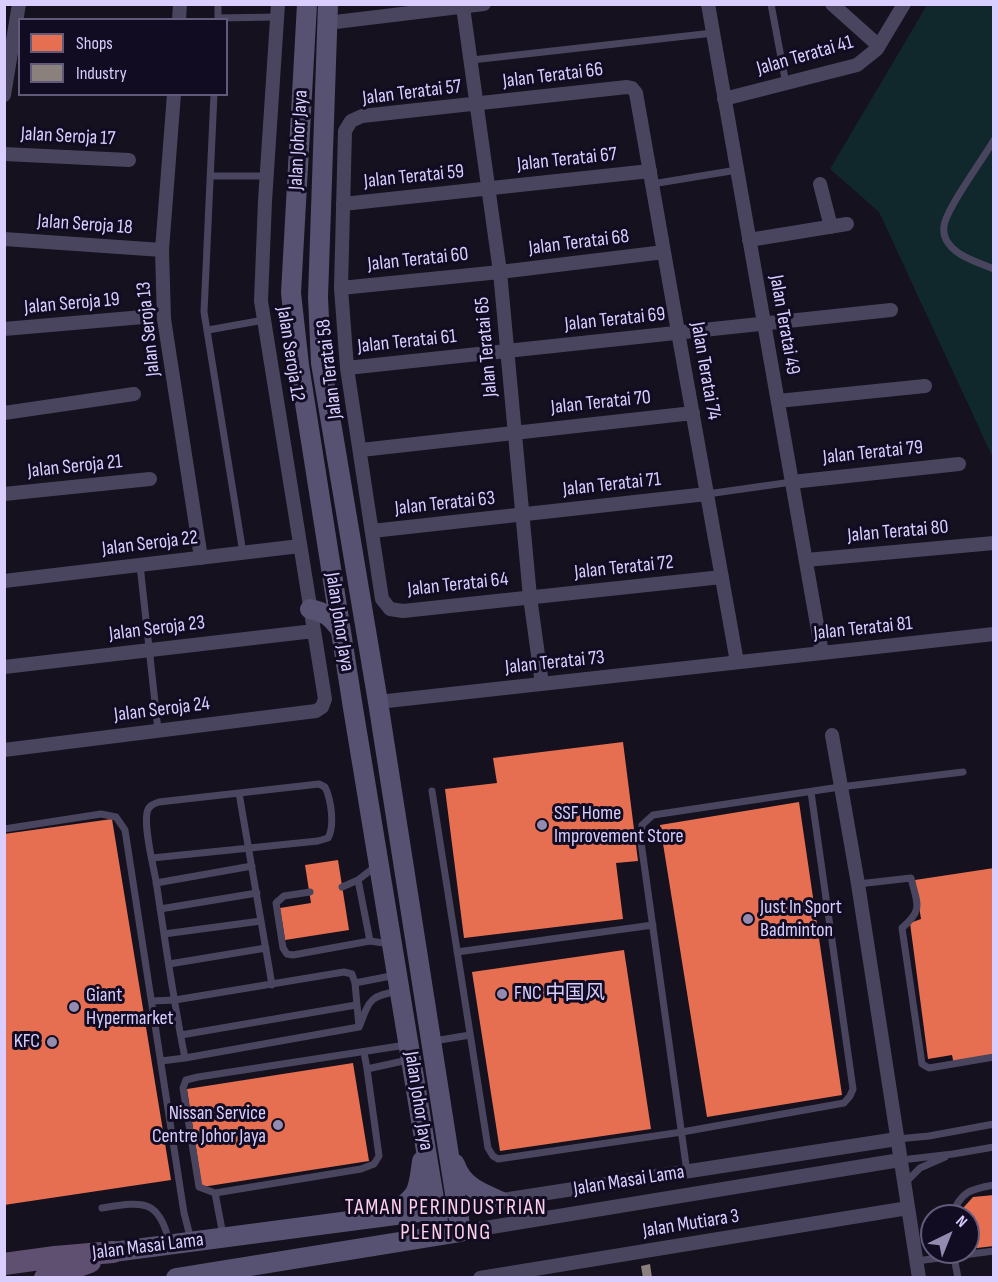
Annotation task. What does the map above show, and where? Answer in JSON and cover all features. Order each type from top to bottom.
[{"type":"main road","name":"Jalan Johor Jaya","points":[[307,4],[291,293],[299,365],[340,629],[440,1235]]},
{"type":"main road","name":"Jalan Johor Jaya","points":[[327,14],[318,297],[321,363],[378,702],[461,1232]]},
{"type":"main road","points":[[310,609],[321,611],[331,617],[340,629]]},
{"type":"main road","points":[[446,1136],[458,1175],[483,1195],[501,1201]]},
{"type":"main road","points":[[390,1216],[413,1199],[419,1183],[424,1137]]},
{"type":"main road","name":"Jalan Masai Lama","points":[[4,1264],[457,1207]]},
{"type":"main road","name":"Jalan Masai Lama","points":[[176,1278],[461,1232]]},
{"type":"main road","points":[[45,1278],[113,1252]]},
{"type":"street","points":[[4,94],[11,72],[19,4]]},
{"type":"street","points":[[327,14],[484,4]]},
{"type":"street","name":"Jalan Teratai 49","points":[[708,4],[822,653]]},
{"type":"street","name":"Jalan Teratai 41","points":[[724,99],[856,65],[870,56],[879,46],[904,4]]},
{"type":"street","points":[[836,6],[879,46]]},
{"type":"street","name":"Jalan Teratai 65","points":[[463,7],[500,272],[530,597],[542,684]]},
{"type":"street","name":"Jalan Seroja 12","points":[[278,11],[261,301],[325,699],[322,707]]},
{"type":"street","name":"Jalan Teratai 66","points":[[478,105],[632,88]]},
{"type":"street","name":"Jalan Teratai 74","points":[[632,88],[636,93],[737,662]]},
{"type":"street","name":"Jalan Seroja 13","points":[[174,96],[162,250],[164,319],[201,558]]},
{"type":"street","name":"Jalan Teratai 57","points":[[351,121],[362,116],[478,105]]},
{"type":"street","name":"Jalan Teratai 58","points":[[351,121],[345,131],[341,288],[347,369],[382,598],[390,609]]},
{"type":"street","name":"Jalan Seroja 17","points":[[4,154],[129,160]]},
{"type":"street","name":"Jalan Teratai 67","points":[[489,188],[651,177]]},
{"type":"street","points":[[820,184],[831,227]]},
{"type":"street","name":"Jalan Teratai 59","points":[[343,204],[489,188]]},
{"type":"street","points":[[749,240],[847,224]]},
{"type":"street","name":"Jalan Seroja 18","points":[[4,239],[162,250]]},
{"type":"street","name":"Jalan Teratai 68","points":[[500,272],[664,252]]},
{"type":"street","name":"Jalan Teratai 60","points":[[341,288],[500,272]]},
{"type":"street","name":"Jalan Teratai 69","points":[[507,351],[891,310]]},
{"type":"street","name":"Jalan Seroja 19","points":[[4,329],[144,317]]},
{"type":"street","name":"Jalan Teratai 61","points":[[347,369],[507,351]]},
{"type":"street","points":[[778,401],[925,386]]},
{"type":"street","points":[[4,413],[134,394]]},
{"type":"street","name":"Jalan Teratai 70","points":[[361,450],[693,413]]},
{"type":"street","name":"Jalan Teratai 79","points":[[792,482],[958,464]]},
{"type":"street","name":"Jalan Seroja 21","points":[[4,494],[150,479]]},
{"type":"street","name":"Jalan Teratai 71","points":[[522,515],[707,494]]},
{"type":"street","name":"Jalan Teratai 63","points":[[372,531],[522,515]]},
{"type":"street","name":"Jalan Teratai 80","points":[[806,560],[993,543]]},
{"type":"street","name":"Jalan Seroja 22","points":[[4,581],[300,546]]},
{"type":"street","name":"Jalan Teratai 72","points":[[530,597],[722,577]]},
{"type":"street","name":"Jalan Teratai 64","points":[[390,609],[404,610],[530,597]]},
{"type":"street","name":"Jalan Seroja 23","points":[[4,667],[314,631]]},
{"type":"street","name":"Jalan Teratai 81","points":[[737,662],[993,634]]},
{"type":"street","name":"Jalan Teratai 73","points":[[378,702],[737,662]]},
{"type":"street","name":"Jalan Seroja 24","points":[[4,750],[316,711],[322,707]]},
{"type":"street","points":[[832,735],[858,884],[919,1278]]},
{"type":"street","name":"Jalan Masai Lama","points":[[457,1207],[897,1139]]},
{"type":"street","name":"Jalan Masai Lama","points":[[461,1232],[900,1160]]},
{"type":"street","points":[[609,1184],[613,1207]]},
{"type":"street","name":"Jalan Mutiara 3","points":[[480,1278],[908,1208]]},
{"type":"lane","points":[[771,4],[786,84]]},
{"type":"lane","points":[[226,18],[278,11]]},
{"type":"lane","points":[[472,60],[713,33]]},
{"type":"lane","points":[[214,96],[204,294],[243,553]]},
{"type":"lane","points":[[993,140],[952,207],[944,225],[945,237],[957,252],[993,269]]},
{"type":"lane","points":[[651,177],[737,170]]},
{"type":"lane","points":[[210,176],[267,176]]},
{"type":"lane","points":[[208,330],[264,320]]},
{"type":"lane","points":[[707,494],[792,482]]},
{"type":"lane","points":[[140,565],[158,730]]},
{"type":"lane","points":[[687,1172],[641,842],[642,825],[653,815],[963,772]]},
{"type":"lane","points":[[152,858],[318,841],[328,838],[332,832],[326,787],[319,784],[152,804],[146,811],[152,858],[184,1058]]},
{"type":"lane","points":[[432,791],[488,1148],[498,1159],[682,1132],[844,1103],[850,1096],[853,1089],[811,792]]},
{"type":"lane","points":[[239,793],[272,985]]},
{"type":"lane","points":[[4,829],[101,814],[116,818],[125,830],[184,1213],[191,1242]]},
{"type":"lane","points":[[342,887],[358,880],[379,864]]},
{"type":"lane","points":[[156,883],[252,866]]},
{"type":"lane","points":[[858,884],[911,878],[918,908],[915,917],[902,928],[922,1064],[929,1068],[993,1057]]},
{"type":"lane","points":[[358,880],[370,941]]},
{"type":"lane","points":[[310,892],[284,896],[276,903],[286,954],[293,955],[370,941],[392,945]]},
{"type":"lane","points":[[160,909],[256,893]]},
{"type":"lane","points":[[164,934],[261,921]]},
{"type":"lane","points":[[457,952],[653,925]]},
{"type":"lane","points":[[169,964],[266,948]]},
{"type":"lane","points":[[152,1001],[174,1000],[344,972],[352,974],[355,983],[359,1027]]},
{"type":"lane","points":[[355,983],[398,983]]},
{"type":"lane","points":[[359,1027],[374,997],[398,983]]},
{"type":"lane","points":[[181,1035],[357,1005]]},
{"type":"lane","points":[[160,1061],[359,1027]]},
{"type":"lane","points":[[431,1042],[470,1035]]},
{"type":"lane","points":[[364,1052],[379,1156],[374,1164],[361,1169],[215,1193],[199,1187],[183,1088],[186,1080],[364,1052],[410,1052]]},
{"type":"lane","points":[[367,1070],[410,1052]]},
{"type":"lane","points":[[897,1139],[929,1136],[993,1124]]},
{"type":"lane","points":[[900,1160],[993,1147]]},
{"type":"lane","points":[[904,1184],[920,1168],[953,1154]]},
{"type":"lane","points":[[956,1204],[965,1193],[975,1188],[993,1185]]},
{"type":"lane","points":[[215,1193],[223,1238]]},
{"type":"lane","points":[[102,1208],[137,1203],[154,1210],[161,1218],[169,1245]]},
{"type":"lane","points":[[916,1261],[920,1260]]},
{"type":"green space","points":[[927,5],[993,5],[993,458],[879,212],[830,169]]},
{"type":"building: Shops","name":"SSF Home Improvement Store","points":[[623,742],[638,861],[616,863],[623,919],[464,938],[445,789],[497,783],[493,758]]},
{"type":"building: Shops","points":[[799,802],[842,1095],[707,1117],[660,825]]},
{"type":"building: Shops","name":"Giant Hypermarket","points":[[112,819],[171,1180],[4,1205],[4,834]]},
{"type":"building: Shops","points":[[338,860],[349,930],[285,940],[280,908],[311,903],[305,865]]},
{"type":"building: Shops","points":[[994,868],[994,1059],[954,1065],[952,1055],[928,1059],[910,923],[921,919],[915,880]]},
{"type":"building: Shops","points":[[624,950],[651,1129],[500,1151],[472,972]]},
{"type":"building: Shops","name":"Nissan Service Centre Johor Jaya","points":[[353,1063],[369,1161],[202,1187],[187,1089]]},
{"type":"building: Shops","points":[[994,1195],[994,1246],[980,1248],[980,1204],[967,1204],[973,1197]]},
{"type":"building: Industry","points":[[650,1264],[652,1278],[643,1278],[641,1266]]},
{"type":"place","name":"SSF Home Improvement Store","points":[[542,825]]},
{"type":"place","name":"Just In Sport Badminton","points":[[748,919]]},
{"type":"place","name":"FNC 中国风","points":[[502,994]]},
{"type":"place","name":"Giant Hypermarket","points":[[74,1007]]},
{"type":"place","name":"KFC","points":[[52,1042]]},
{"type":"place","name":"Nissan Service Centre Johor Jaya","points":[[278,1125]]},
{"type":"district","name":"TAMAN PERINDUSTRIAN PLENTONG","points":[[446,1220]]}]
